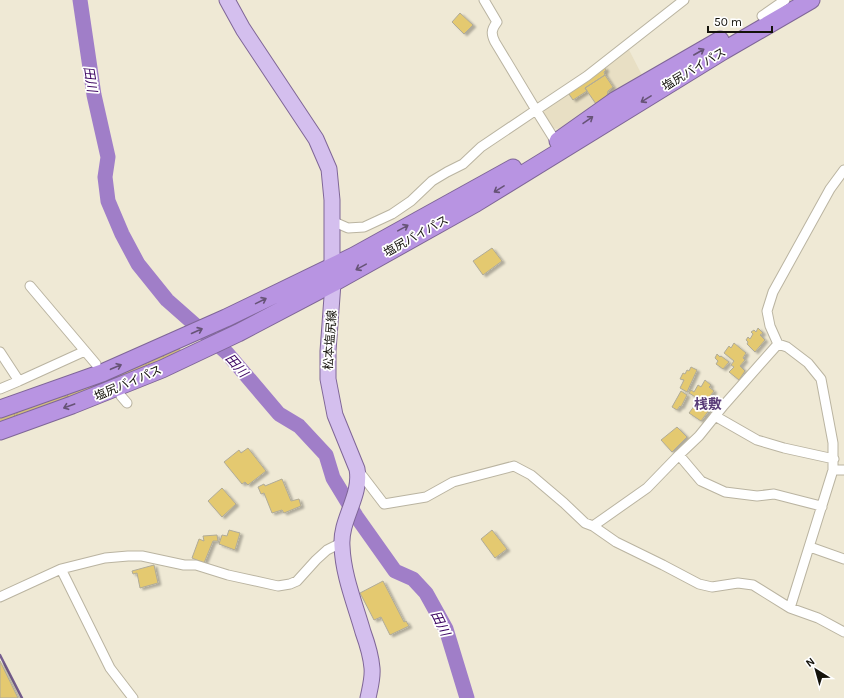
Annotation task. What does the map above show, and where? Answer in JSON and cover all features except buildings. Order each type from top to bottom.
[{"type":"highway","name":"塩尻バイパス","points":[[0,409],[102,373],[226,318],[333,275],[354,256],[520,164],[556,142],[616,100],[789,0]]},
{"type":"highway","name":"塩尻バイパス","points":[[0,431],[114,389],[238,333],[333,275],[476,203],[723,51],[811,0]]},
{"type":"main road","name":"松本塩尻線","points":[[227,0],[243,29],[316,139],[330,168],[333,275],[328,357],[328,385],[335,415],[357,469],[359,478],[345,525],[342,543],[343,559],[368,648],[372,668],[372,679],[368,698]]},
{"type":"street","points":[[484,0],[497,22],[492,29],[492,36],[495,42],[556,142]]},
{"type":"street","points":[[332,221],[348,228],[364,227],[392,214],[411,201],[432,181],[463,164],[481,147],[587,76],[684,0]]},
{"type":"street","points":[[762,16],[785,0]]},
{"type":"street","points":[[790,608],[833,470],[833,444],[821,378],[808,363],[787,347],[778,344],[770,326],[767,311],[773,292],[830,189],[844,170]]},
{"type":"street","points":[[30,286],[96,364]]},
{"type":"street","points":[[593,526],[647,488],[678,455],[699,436],[778,344]]},
{"type":"street","points":[[0,389],[85,351]]},
{"type":"street","points":[[0,352],[20,381]]},
{"type":"street","points":[[715,416],[757,440],[784,448],[834,459]]},
{"type":"street","points":[[678,455],[701,481],[725,492],[756,496],[774,494],[817,504],[822,507]]},
{"type":"street","points":[[357,469],[364,476],[384,504],[426,497],[453,482],[514,466],[531,476],[564,503],[584,523],[593,526],[616,542],[699,584],[712,586],[738,583],[753,585],[790,608],[818,618],[844,632]]},
{"type":"street","points":[[833,470],[844,470]]},
{"type":"street","points":[[0,597],[61,569],[105,558],[128,556],[142,556],[184,565],[196,565],[228,575],[278,586],[297,581],[327,550],[342,543]]},
{"type":"street","points":[[810,547],[844,559]]},
{"type":"street","points":[[61,569],[110,668],[134,698]]},
{"type":"shaded area","points":[[627,46],[644,79],[559,129],[551,128],[542,112],[543,108]]},
{"type":"green space","points":[[179,348],[181,350],[161,363],[0,425],[0,416]]},
{"type":"waterway","name":"田川","points":[[80,0],[94,95],[108,157],[105,177],[108,201],[122,234],[138,264],[167,300],[227,353],[279,414],[299,426],[326,455],[333,478],[356,516],[395,571],[413,579],[426,593],[446,629],[467,698]]},
{"type":"waterway","points":[[0,655],[22,698]]},
{"type":"district","name":"桟敷","points":[[708,404]]}]
